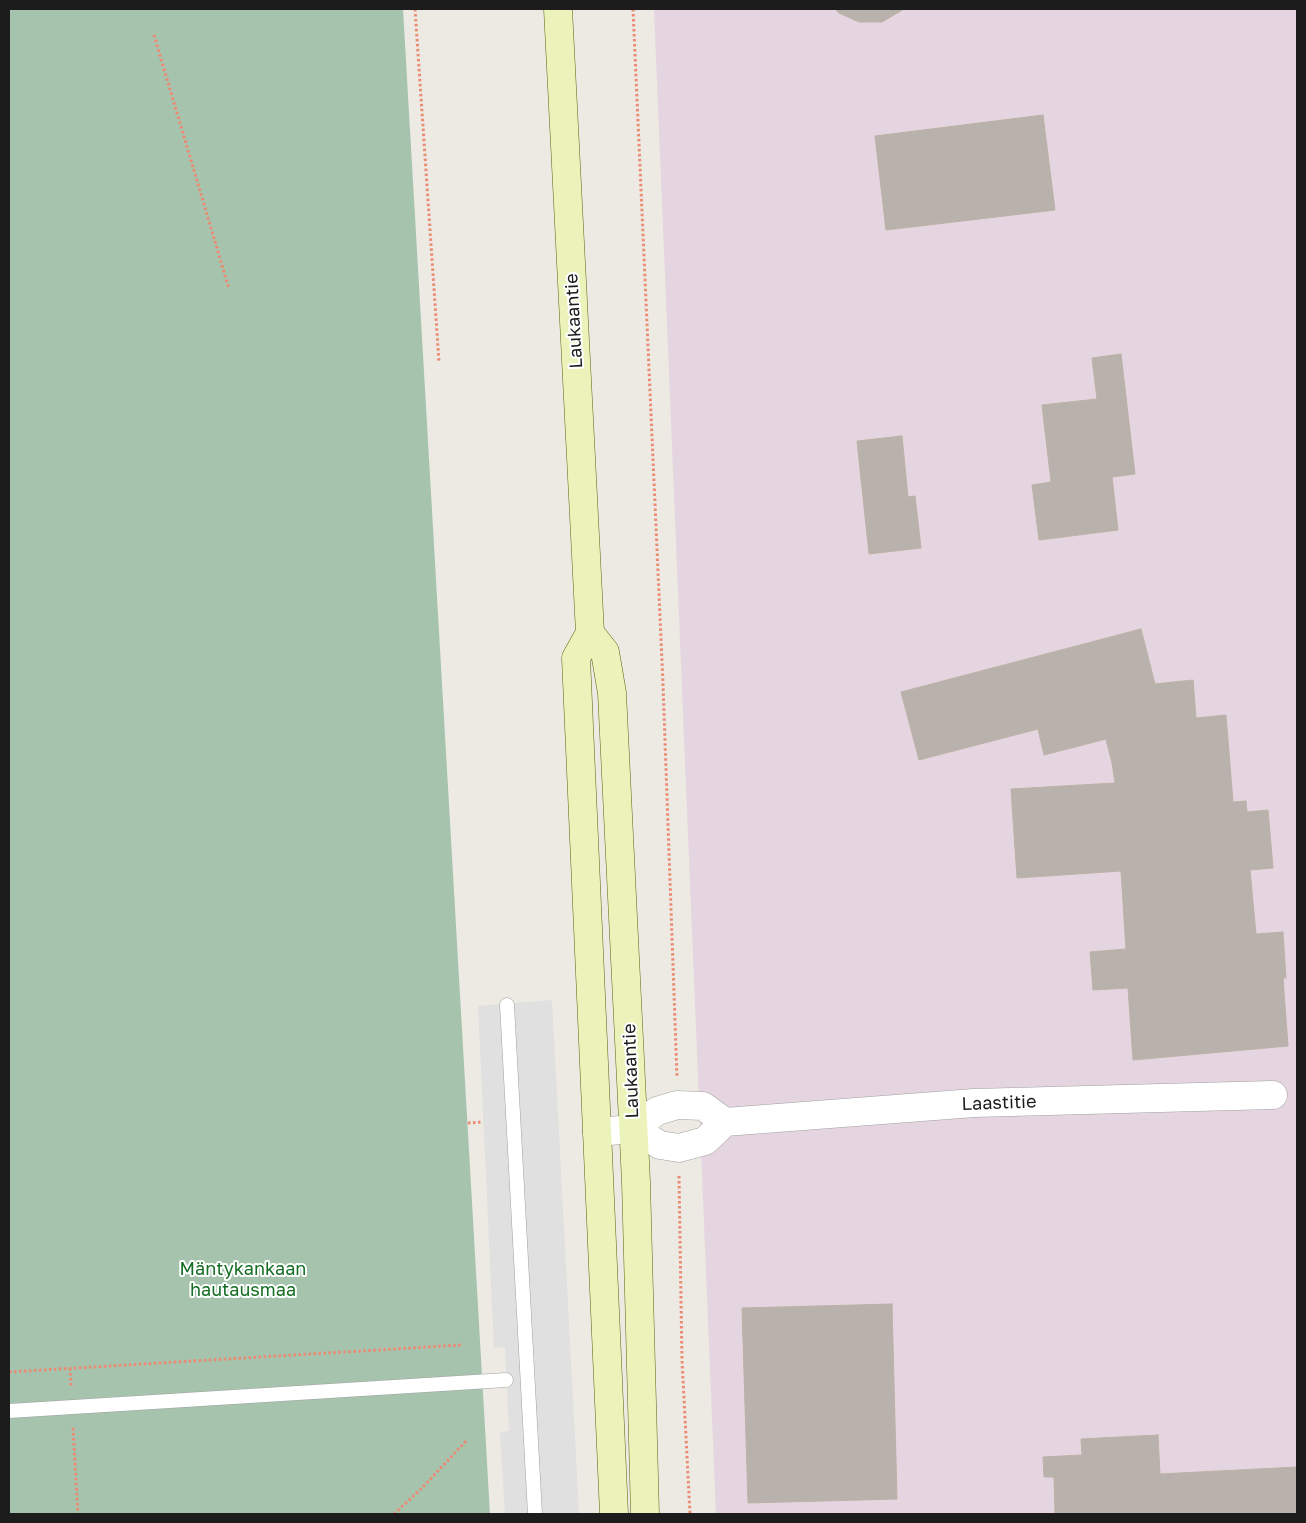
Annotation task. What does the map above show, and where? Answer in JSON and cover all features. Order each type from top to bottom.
[{"type":"main road","name":"Laukaantie","points":[[558,9],[590,633],[576,658],[614,1514]]},
{"type":"main road","name":"Laukaantie","points":[[590,633],[605,652],[612,693],[632,1081],[645,1514]]},
{"type":"street","name":"Laastitie","points":[[725,1122],[974,1103],[1273,1095]]},
{"type":"street","points":[[597,1132],[633,1129],[657,1110],[678,1105],[702,1106],[725,1122],[704,1141],[679,1148],[660,1144],[633,1129]]},
{"type":"lane","points":[[507,1005],[535,1514]]},
{"type":"lane","points":[[9,1411],[506,1380]]},
{"type":"path","points":[[414,9],[438,362]]},
{"type":"path","points":[[633,9],[663,684],[678,1105]]},
{"type":"path","points":[[154,35],[229,289]]},
{"type":"path","points":[[468,1123],[483,1122]]},
{"type":"path","points":[[679,1148],[682,1360],[690,1514]]},
{"type":"path","points":[[9,1372],[461,1345]]},
{"type":"path","points":[[394,1514],[421,1489],[466,1441]]},
{"type":"path","points":[[74,1446],[78,1514]]},
{"type":"shaded area","points":[[654,9],[1297,9],[1297,1514],[716,1514]]},
{"type":"shaded area","points":[[552,1000],[579,1514],[505,1514],[500,1432],[509,1431],[505,1347],[494,1348],[478,1006]]},
{"type":"green space","name":"Mäntykankaan hautausmaa","points":[[9,9],[403,9],[490,1514],[9,1514]]},
{"type":"building","points":[[835,9],[904,9],[882,22],[859,22],[839,13]]},
{"type":"building","points":[[1043,115],[1055,210],[886,230],[875,136]]},
{"type":"building","points":[[1121,354],[1135,474],[1112,477],[1118,530],[1039,540],[1032,485],[1051,482],[1042,405],[1097,399],[1092,358]]},
{"type":"building","points":[[902,436],[908,497],[915,496],[921,548],[869,554],[857,441]]},
{"type":"building","points":[[1141,629],[1155,684],[1193,680],[1196,718],[1226,715],[1233,802],[1246,801],[1247,812],[1268,810],[1273,868],[1250,870],[1256,934],[1283,932],[1286,978],[1283,978],[1288,1046],[1133,1060],[1128,988],[1093,990],[1090,952],[1126,949],[1121,871],[1017,878],[1011,789],[1115,783],[1106,739],[1044,755],[1038,729],[919,760],[901,692]]},
{"type":"building","points":[[892,1304],[897,1499],[748,1503],[742,1308]]},
{"type":"building","points":[[1158,1435],[1160,1474],[1297,1467],[1297,1514],[1055,1514],[1054,1477],[1044,1477],[1043,1457],[1082,1455],[1081,1439]]}]
